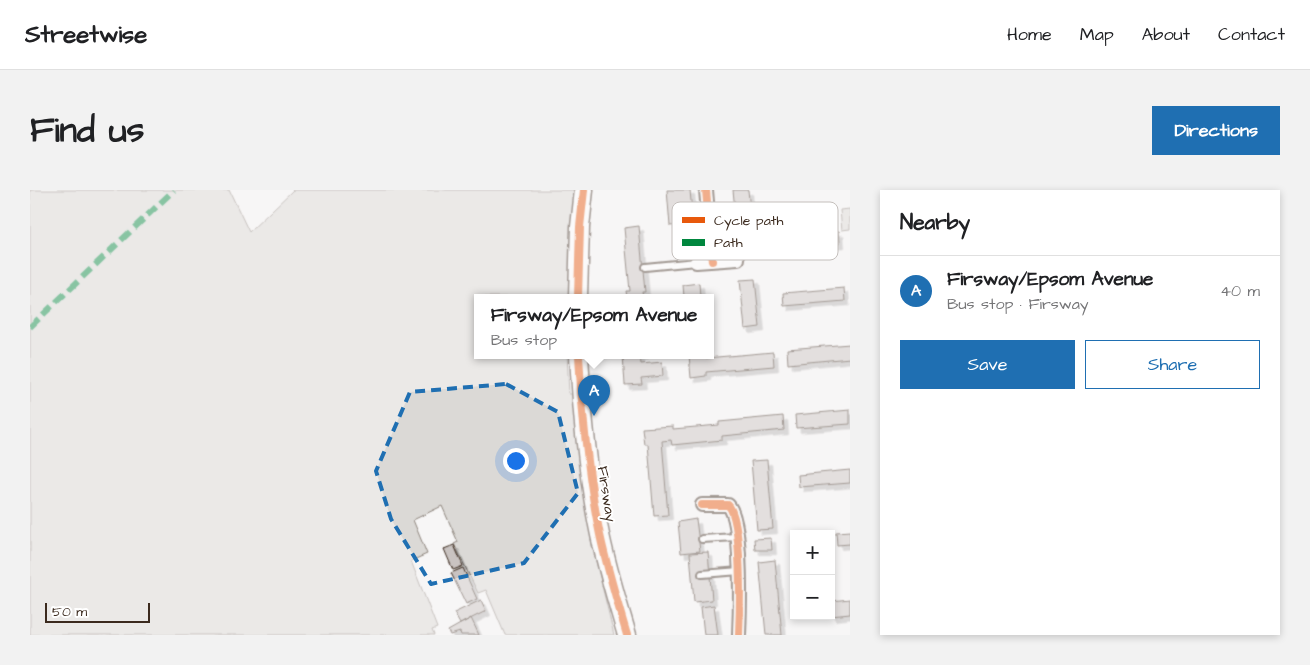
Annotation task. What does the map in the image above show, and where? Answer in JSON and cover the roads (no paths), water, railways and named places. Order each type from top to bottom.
[{"type":"street","points":[[578,294],[580,227],[584,190]]},
{"type":"street","points":[[696,262],[725,260]]},
{"type":"street","name":"Firsway","points":[[578,359],[587,452],[598,524],[610,580],[626,635]]},
{"type":"street","points":[[702,505],[728,505],[734,514],[740,571],[739,635]]},
{"type":"lane","points":[[645,267],[696,262]]},
{"type":"lane","points":[[702,539],[736,537]]},
{"type":"lane","points":[[702,574],[740,571]]},
{"type":"place","name":"Firsway/Epsom Avenue","points":[[594,416]]}]
